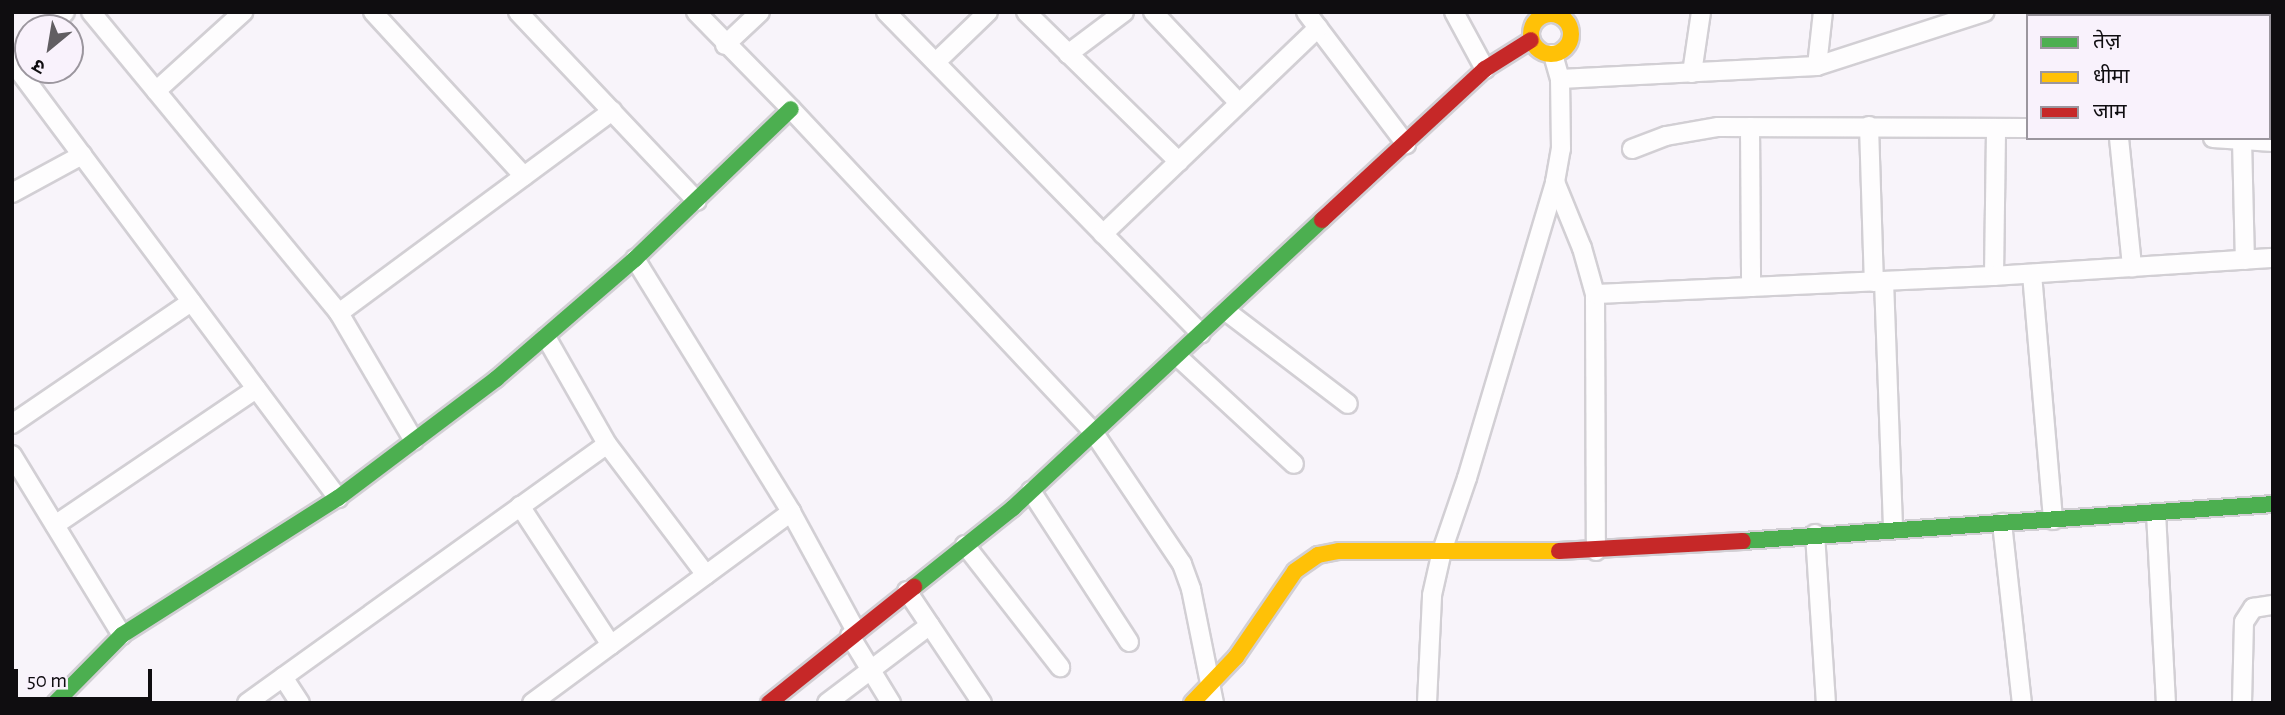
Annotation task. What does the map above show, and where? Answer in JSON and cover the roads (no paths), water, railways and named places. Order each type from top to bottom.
[{"type":"street","points":[[91,12],[339,313],[414,440]]},
{"type":"street","points":[[156,91],[243,12]]},
{"type":"street","points":[[373,12],[524,176]]},
{"type":"street","points":[[518,12],[697,201]]},
{"type":"street","points":[[696,12],[725,45],[791,109],[1094,433],[1182,564],[1198,621],[1211,695]]},
{"type":"street","points":[[725,45],[760,12]]},
{"type":"street","points":[[886,12],[1201,334]]},
{"type":"street","points":[[936,62],[988,12]]},
{"type":"street","points":[[1026,12],[1179,162]]},
{"type":"street","points":[[1068,54],[1124,12]]},
{"type":"street","points":[[1153,12],[1239,103]]},
{"type":"street","points":[[1306,12],[1406,144]]},
{"type":"street","points":[[1454,12],[1485,69]]},
{"type":"street","points":[[1692,73],[1701,12]]},
{"type":"street","points":[[1817,66],[1823,12]]},
{"type":"street","points":[[1560,79],[1817,66],[1949,18],[1984,12]]},
{"type":"street","points":[[1543,14],[1571,20],[1567,45],[1553,54],[1542,53],[1531,40],[1532,27],[1543,14]]},
{"type":"street","points":[[1103,234],[1318,28]]},
{"type":"street","points":[[769,703],[1031,491],[1485,69],[1531,40]]},
{"type":"street","points":[[1427,703],[1432,595],[1442,551],[1467,478],[1555,183],[1561,149],[1560,79],[1553,54]]},
{"type":"street","points":[[13,65],[338,498]]},
{"type":"street","points":[[55,703],[122,635],[338,498],[496,379],[635,259],[791,109]]},
{"type":"street","points":[[339,313],[612,111]]},
{"type":"street","points":[[1869,126],[1892,529]]},
{"type":"street","points":[[1632,149],[1702,128],[2026,128]]},
{"type":"street","points":[[1750,128],[1751,287]]},
{"type":"street","points":[[1994,276],[1996,128]]},
{"type":"street","points":[[2119,140],[2132,267]]},
{"type":"street","points":[[2245,260],[2242,140],[2273,142]]},
{"type":"street","points":[[12,193],[82,155]]},
{"type":"street","points":[[1555,183],[1582,248],[1595,294],[1596,551]]},
{"type":"street","points":[[1595,294],[2032,274],[2273,258]]},
{"type":"street","points":[[635,259],[791,512],[870,670],[891,703]]},
{"type":"street","points":[[2032,274],[2053,520]]},
{"type":"street","points":[[12,424],[191,302]]},
{"type":"street","points":[[1226,311],[1348,404]]},
{"type":"street","points":[[545,337],[607,443],[706,575]]},
{"type":"street","points":[[1177,356],[1294,464]]},
{"type":"street","points":[[55,525],[256,388]]},
{"type":"street","points":[[247,703],[607,443]]},
{"type":"street","points":[[12,456],[122,635]]},
{"type":"street","points":[[1031,491],[1129,642]]},
{"type":"street","points":[[1192,703],[1211,695],[1305,562],[1339,551],[1596,551],[1815,534],[2273,505]]},
{"type":"street","points":[[520,506],[611,645]]},
{"type":"street","points":[[532,703],[791,512]]},
{"type":"street","points":[[2156,513],[2166,703]]},
{"type":"street","points":[[2002,523],[2022,703]]},
{"type":"street","points":[[1815,534],[1826,703]]},
{"type":"street","points":[[965,545],[1060,667]]},
{"type":"street","points":[[907,591],[982,703]]},
{"type":"street","points":[[2242,703],[2241,636],[2244,622],[2253,608],[2273,605]]},
{"type":"street","points":[[827,703],[930,625]]},
{"type":"street","points":[[283,677],[300,703]]}]
